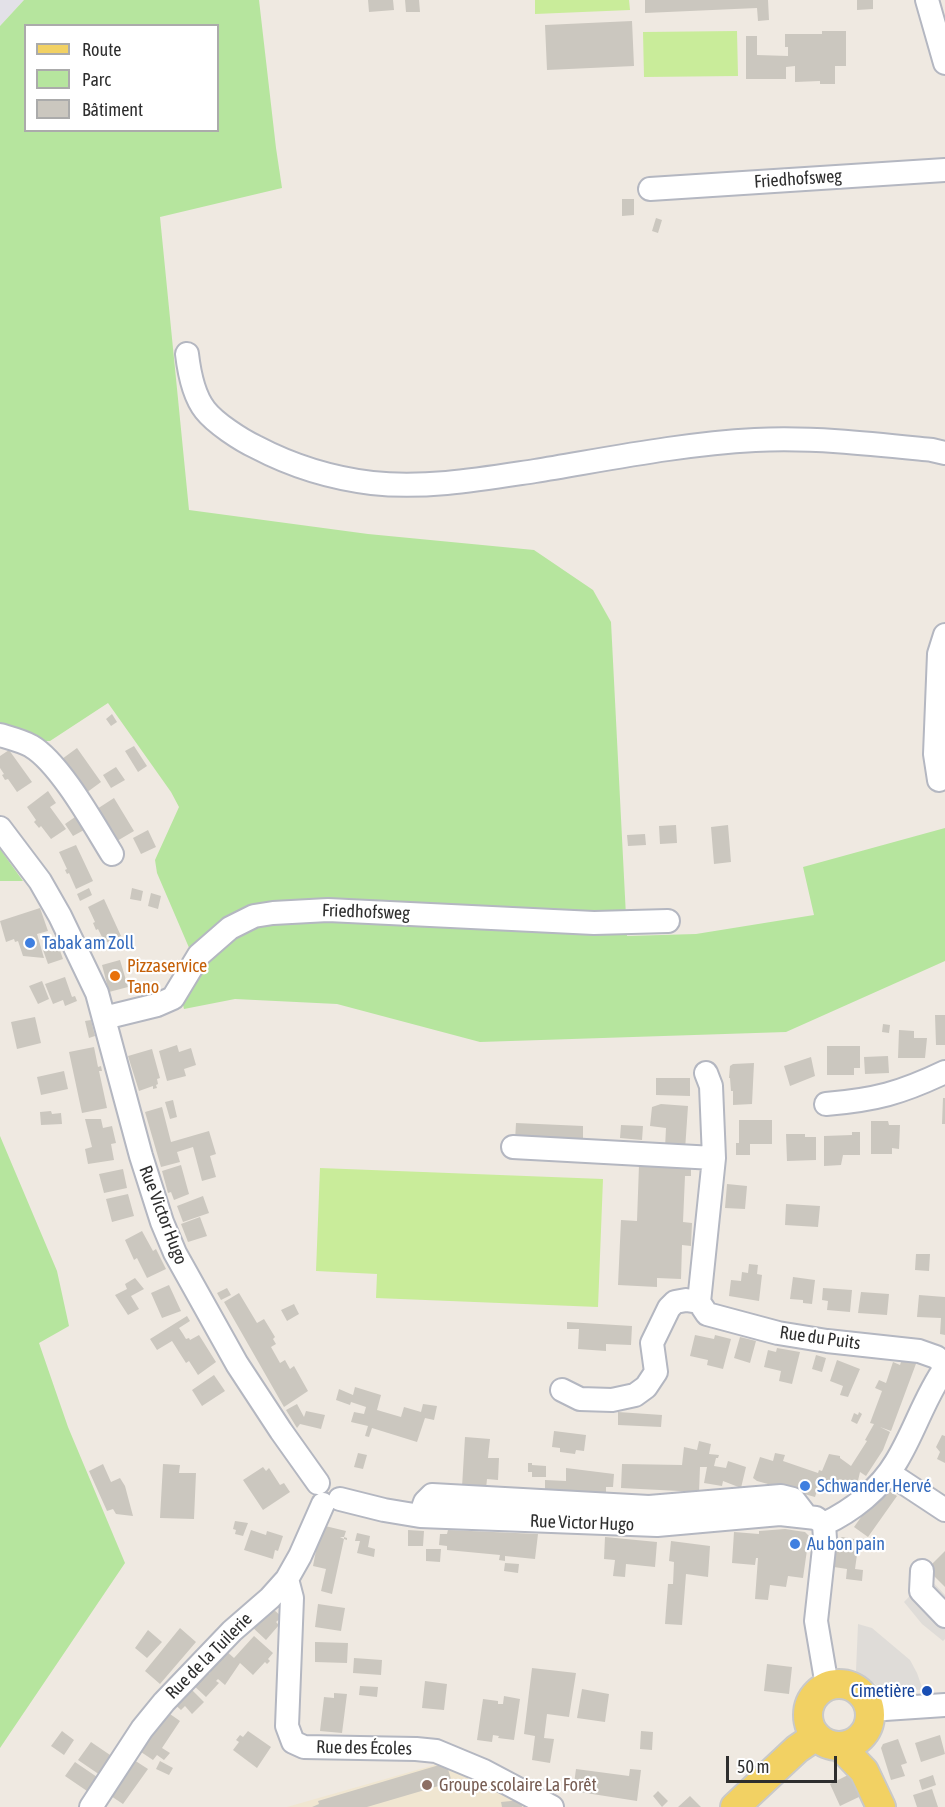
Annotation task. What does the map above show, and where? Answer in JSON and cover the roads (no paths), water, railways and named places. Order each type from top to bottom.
[{"type":"main road","points":[[735,1807],[796,1749],[839,1740],[869,1725],[870,1710],[867,1699],[854,1687],[844,1684],[827,1686],[813,1697],[808,1708],[808,1720],[839,1740],[864,1771],[881,1807]]},
{"type":"street","points":[[927,0],[945,63]]},
{"type":"street","name":"Friedhofsweg","points":[[650,189],[945,170]]},
{"type":"street","points":[[187,354],[189,375],[204,409],[240,439],[282,461],[324,474],[373,483],[423,485],[497,477],[660,450],[756,440],[846,441],[945,453]]},
{"type":"street","points":[[939,780],[934,754],[939,654],[945,635]]},
{"type":"street","points":[[0,735],[30,746],[47,759],[76,797],[112,854]]},
{"type":"street","name":"Rue Victor Hugo","points":[[0,828],[40,881],[60,916],[92,984],[105,1018],[141,1156],[162,1222],[175,1253],[237,1364],[327,1496]]},
{"type":"street","name":"Friedhofsweg","points":[[105,1018],[157,1005],[173,998],[199,955],[230,928],[254,916],[264,914],[295,910],[328,910],[594,923],[668,921]]},
{"type":"street","points":[[826,1104],[890,1095],[945,1071]]},
{"type":"street","points":[[561,1390],[580,1399],[612,1400],[635,1395],[646,1387],[656,1372],[652,1343],[669,1308],[675,1302],[686,1300],[699,1302],[714,1158],[711,1086],[706,1073]]},
{"type":"street","points":[[513,1147],[714,1158]]},
{"type":"street","name":"Rue du Puits","points":[[699,1302],[707,1314],[778,1333],[919,1351],[936,1357],[945,1366]]},
{"type":"street","points":[[815,1520],[844,1514],[876,1487],[892,1467],[930,1389],[945,1366]]},
{"type":"street","points":[[892,1467],[945,1494]]},
{"type":"street","points":[[892,1467],[945,1510]]},
{"type":"street","points":[[327,1496],[420,1516],[425,1502],[432,1496],[649,1507],[781,1497],[793,1499],[815,1520],[825,1539],[819,1590],[831,1594],[830,1636],[820,1651],[827,1686]]},
{"type":"street","name":"Rue de la Tuilerie","points":[[91,1807],[142,1729],[164,1702],[232,1631],[287,1580],[327,1496]]},
{"type":"street","points":[[922,1570],[921,1591],[945,1616]]},
{"type":"street","name":"Rue des Écoles","points":[[287,1580],[292,1598],[287,1726],[293,1742],[304,1747],[436,1751],[484,1771],[552,1807]]},
{"type":"street","points":[[870,1710],[945,1705]]},
{"type":"place","name":"Tabak am Zoll","points":[[30,943]]},
{"type":"place","name":"Pizzaservice Tano","points":[[115,976]]},
{"type":"place","name":"Schwander Hervé","points":[[805,1486]]},
{"type":"place","name":"Au bon pain","points":[[795,1544]]},
{"type":"place","name":"Cimetière","points":[[927,1691]]},
{"type":"place","name":"Groupe scolaire La Forêt","points":[[427,1785]]}]
